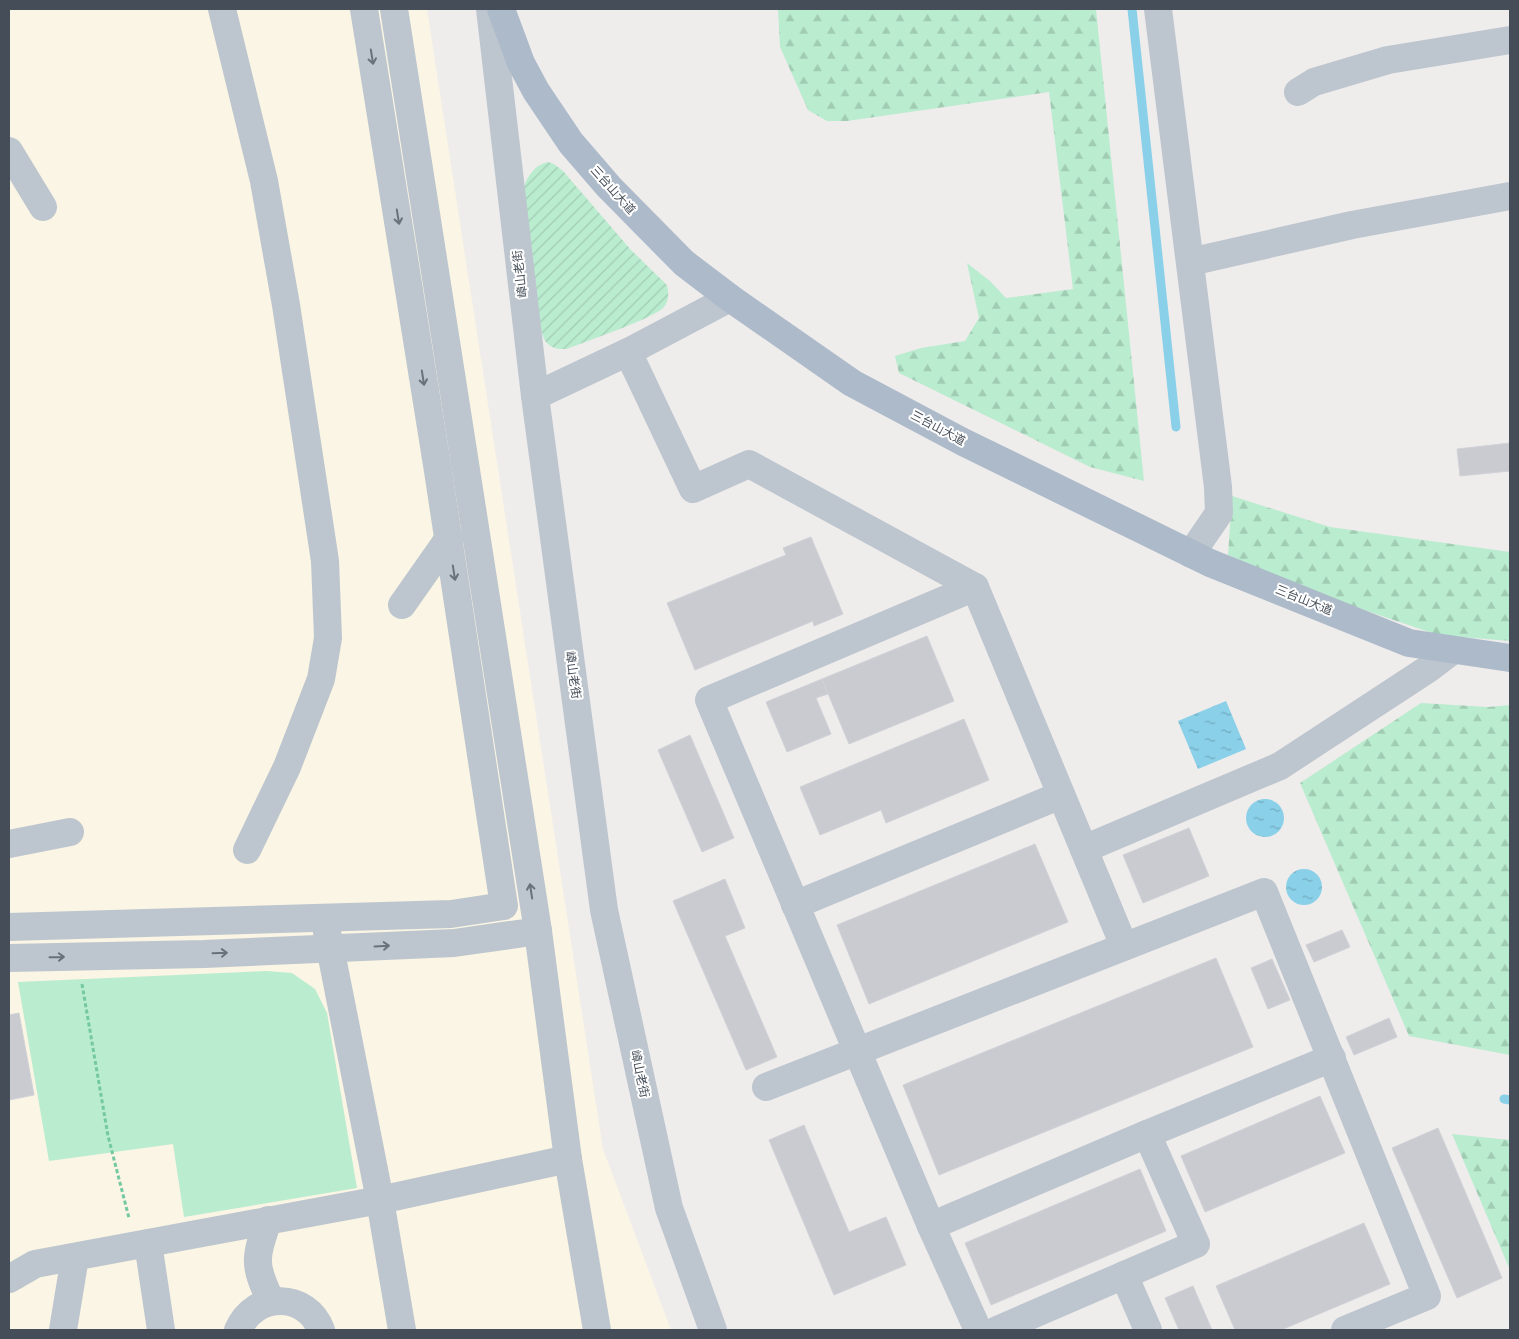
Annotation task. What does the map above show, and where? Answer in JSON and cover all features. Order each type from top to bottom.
[{"type":"main road","name":"三台山大道","points":[[501,9],[521,63],[541,99],[571,143],[660,240],[684,263],[730,298],[852,383],[963,442],[1191,554],[1409,643],[1510,658]]},
{"type":"street","points":[[222,9],[264,181],[286,306],[325,561],[328,638],[321,679],[286,767],[247,850]]},
{"type":"street","points":[[9,928],[451,914],[504,906],[364,9]]},
{"type":"street","points":[[394,9],[538,931],[568,1159],[598,1330]]},
{"type":"street","name":"嶂山老街","points":[[490,9],[535,396],[604,910],[669,1208],[713,1330]]},
{"type":"street","points":[[1158,9],[1219,513],[1191,554]]},
{"type":"street","points":[[1298,92],[1314,82],[1388,60],[1510,40]]},
{"type":"street","points":[[9,151],[43,207]]},
{"type":"street","points":[[1190,262],[1352,225],[1510,196]]},
{"type":"street","points":[[535,396],[628,352],[730,298]]},
{"type":"street","points":[[628,352],[693,489],[749,464],[975,588],[1124,946]]},
{"type":"street","points":[[402,605],[448,538]]},
{"type":"street","points":[[975,588],[709,700],[931,1226],[978,1330]]},
{"type":"street","points":[[1084,848],[1280,766],[1428,669],[1453,650]]},
{"type":"street","points":[[795,905],[1061,795]]},
{"type":"street","points":[[9,844],[70,832]]},
{"type":"street","points":[[766,1087],[1264,892],[1427,1296],[1345,1330]]},
{"type":"street","points":[[324,918],[380,1200],[402,1330]]},
{"type":"street","points":[[9,958],[331,949],[454,943],[538,931]]},
{"type":"street","points":[[931,1226],[1332,1058]]},
{"type":"street","points":[[997,1330],[1196,1244],[1147,1134]]},
{"type":"street","points":[[9,1279],[35,1264],[380,1200],[568,1159]]},
{"type":"street","points":[[268,1220],[256,1254],[258,1274],[271,1301]]},
{"type":"street","points":[[142,1244],[161,1330]]},
{"type":"street","points":[[63,1330],[75,1257]]},
{"type":"street","points":[[1124,1275],[1148,1330]]},
{"type":"street","points":[[238,1330],[243,1319],[258,1305],[271,1301],[285,1302],[304,1310],[318,1324],[321,1330]]},
{"type":"path","points":[[77,956],[108,1136],[142,1244]]},
{"type":"shaded area","points":[[9,9],[427,9],[603,1149],[671,1330],[9,1330]]},
{"type":"green space","points":[[778,9],[1096,9],[1144,481],[1090,467],[899,373],[895,356],[921,348],[965,341],[979,318],[967,263],[990,281],[1006,298],[1073,289],[1049,92],[847,121],[827,121],[808,110],[780,47]]},
{"type":"green space","points":[[548,162],[563,171],[631,250],[667,285],[668,291],[666,304],[658,312],[567,349],[551,346],[546,342],[541,331],[531,267],[524,186],[539,165]]},
{"type":"green space","points":[[1232,496],[1330,527],[1510,552],[1510,641],[1438,635],[1317,594],[1228,555]]},
{"type":"green space","points":[[1421,703],[1488,707],[1510,705],[1510,1055],[1409,1036],[1300,783]]},
{"type":"green space","points":[[267,971],[292,973],[315,989],[327,1013],[357,1188],[184,1217],[173,1144],[49,1161],[18,982]]},
{"type":"green space","points":[[1452,1134],[1510,1140],[1510,1270]]},
{"type":"water","points":[[1226,701],[1246,749],[1198,769],[1178,721]]},
{"type":"water","points":[[1265,799],[1278,805],[1284,818],[1278,831],[1265,837],[1252,831],[1246,818],[1252,805]]},
{"type":"water","points":[[1304,869],[1317,874],[1322,887],[1317,900],[1304,905],[1291,900],[1286,887],[1291,874]]},
{"type":"building","points":[[1510,443],[1510,471],[1460,476],[1457,449]]},
{"type":"building","points":[[811,537],[843,614],[814,626],[813,621],[695,670],[667,603],[786,555],[783,548]]},
{"type":"building","points":[[927,636],[954,701],[849,744],[822,679]]},
{"type":"building","points":[[822,679],[828,694],[816,698],[831,734],[787,752],[766,702]]},
{"type":"building","points":[[964,719],[989,780],[886,823],[881,810],[820,835],[800,787]]},
{"type":"building","points":[[690,735],[734,838],[702,852],[658,750]]},
{"type":"building","points":[[1189,828],[1209,876],[1143,903],[1123,855]]},
{"type":"building","points":[[1035,844],[1068,922],[869,1004],[837,925]]},
{"type":"building","points":[[725,879],[745,928],[725,936],[777,1057],[746,1070],[673,901]]},
{"type":"building","points":[[1342,930],[1350,947],[1314,962],[1306,945]]},
{"type":"building","points":[[1216,958],[1253,1047],[939,1175],[903,1085]]},
{"type":"building","points":[[1272,959],[1290,1000],[1268,1009],[1251,968]]},
{"type":"building","points":[[19,1013],[34,1095],[9,1100],[9,1015]]},
{"type":"building","points":[[1389,1018],[1397,1037],[1354,1055],[1346,1037]]},
{"type":"building","points":[[1320,1096],[1345,1153],[1205,1212],[1181,1156]]},
{"type":"building","points":[[804,1125],[849,1232],[886,1217],[906,1265],[834,1295],[769,1140]]},
{"type":"building","points":[[1438,1128],[1502,1278],[1457,1298],[1392,1148]]},
{"type":"building","points":[[1140,1169],[1166,1231],[991,1305],[965,1243]]},
{"type":"building","points":[[1364,1223],[1390,1284],[1281,1330],[1235,1330],[1216,1286]]},
{"type":"building","points":[[1193,1286],[1212,1330],[1179,1330],[1165,1298]]},
{"type":"waterway","points":[[1132,9],[1176,427]]},
{"type":"waterway","points":[[1504,1099],[1510,1100]]}]
